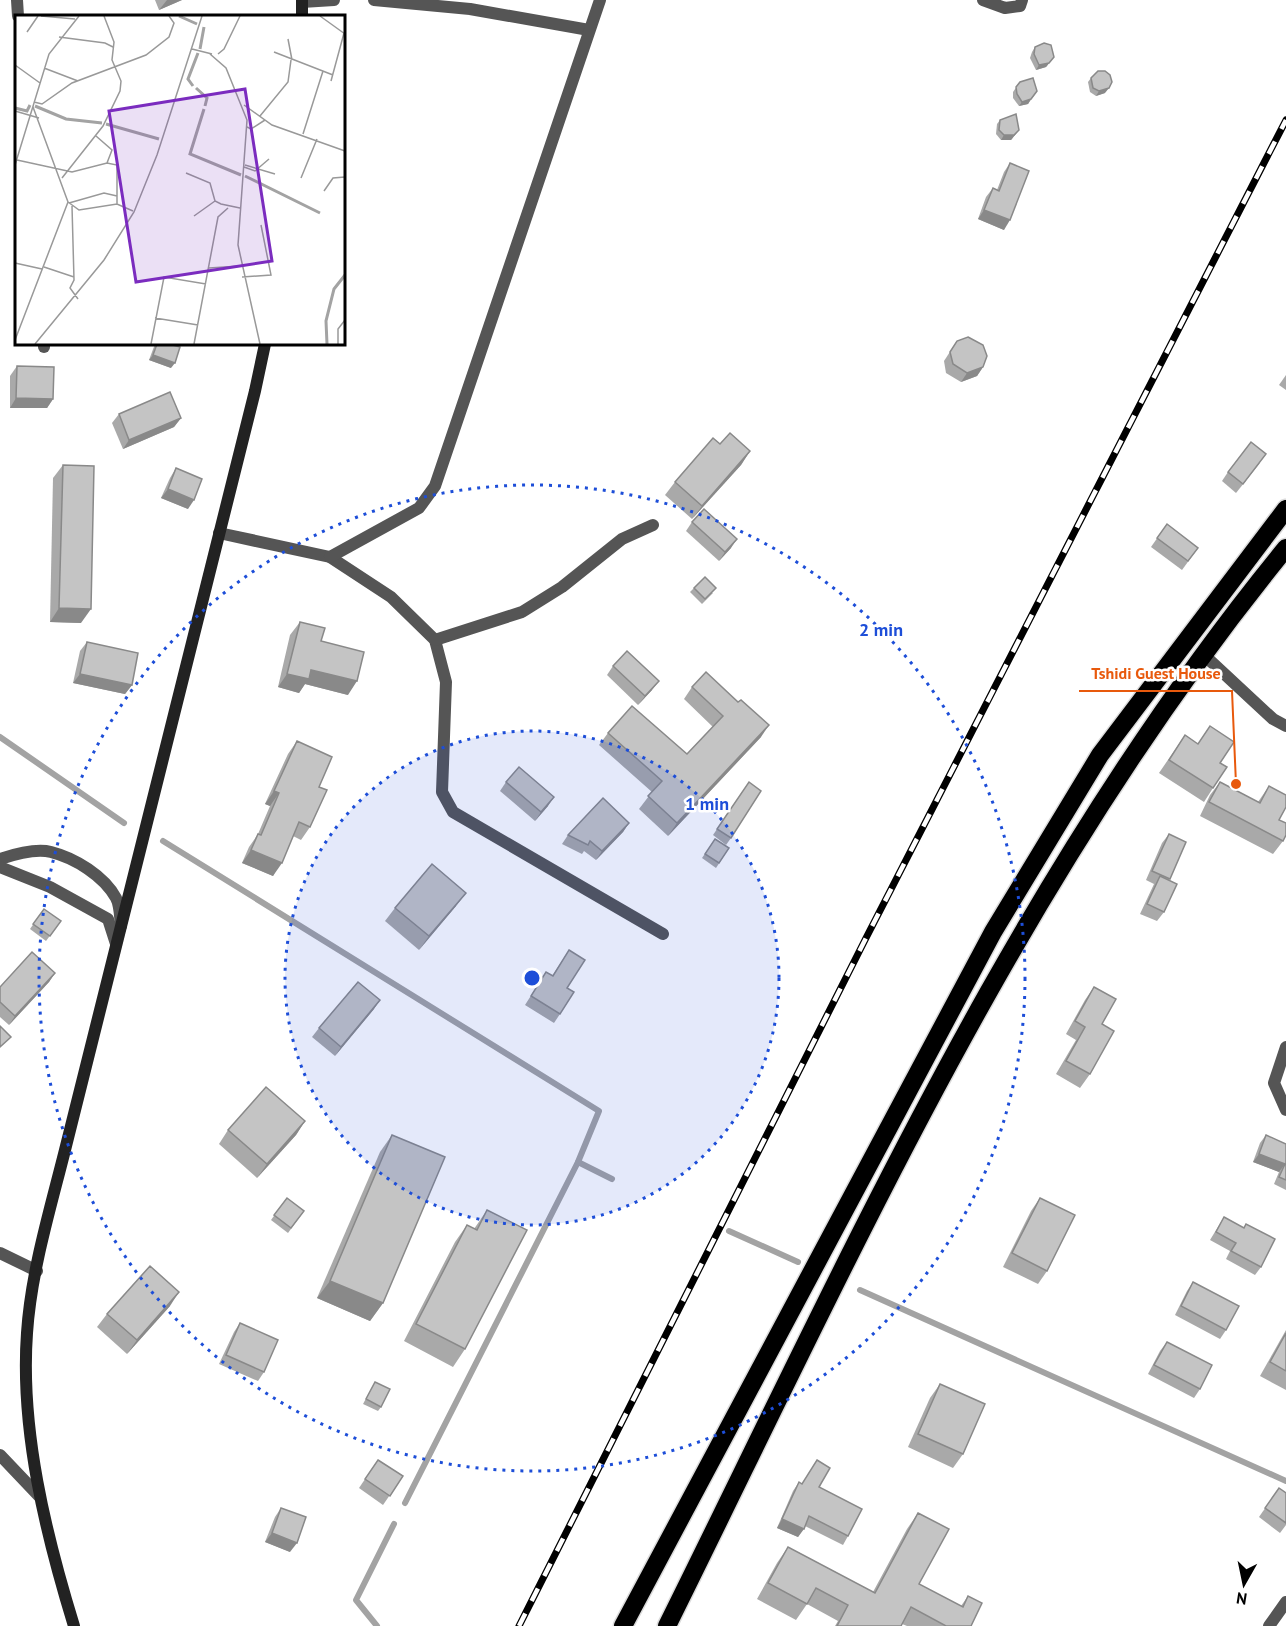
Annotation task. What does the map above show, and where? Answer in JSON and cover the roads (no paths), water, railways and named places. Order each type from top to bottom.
[{"type":"highway","points":[[623,1626],[993,932],[1100,755],[1286,509]]},
{"type":"highway","points":[[667,1626],[872,1209],[1010,950],[1131,759],[1204,655],[1286,549]]},
{"type":"street","points":[[17,0],[18,15]]},
{"type":"street","points":[[302,1],[334,0]]},
{"type":"street","points":[[374,0],[470,9],[589,30]]},
{"type":"street","points":[[330,556],[419,508],[435,486],[600,0]]},
{"type":"street","points":[[983,0],[1012,8],[1020,6],[1022,0]]},
{"type":"street","points":[[74,1626],[39,1496],[28,1411],[27,1334],[37,1271],[265,345]]},
{"type":"street","points":[[435,640],[522,612],[562,587],[621,539],[652,525]]},
{"type":"street","points":[[219,533],[330,556],[391,597],[435,640],[446,682],[442,792],[453,812],[663,934]]},
{"type":"street","points":[[1204,655],[1273,719],[1286,726]]},
{"type":"street","points":[[0,859],[50,851],[80,864],[99,878],[117,899],[121,926]]},
{"type":"street","points":[[0,867],[51,887],[108,919],[116,944]]},
{"type":"street","points":[[1286,1047],[1274,1083],[1286,1110]]},
{"type":"street","points":[[0,1253],[37,1271]]},
{"type":"street","points":[[0,1455],[39,1496]]},
{"type":"street","points":[[1269,1626],[1286,1602]]},
{"type":"waterway","points":[[0,737],[124,823]]},
{"type":"waterway","points":[[163,841],[599,1111],[578,1162],[405,1503]]},
{"type":"waterway","points":[[578,1162],[612,1179]]},
{"type":"waterway","points":[[729,1231],[798,1262]]},
{"type":"waterway","points":[[860,1290],[1286,1481]]},
{"type":"waterway","points":[[377,1626],[356,1600],[394,1524]]},
{"type":"railway","points":[[519,1626],[866,938],[1286,120]]},
{"type":"place","name":"Tshidi Guest House","points":[[1236,784]]}]
